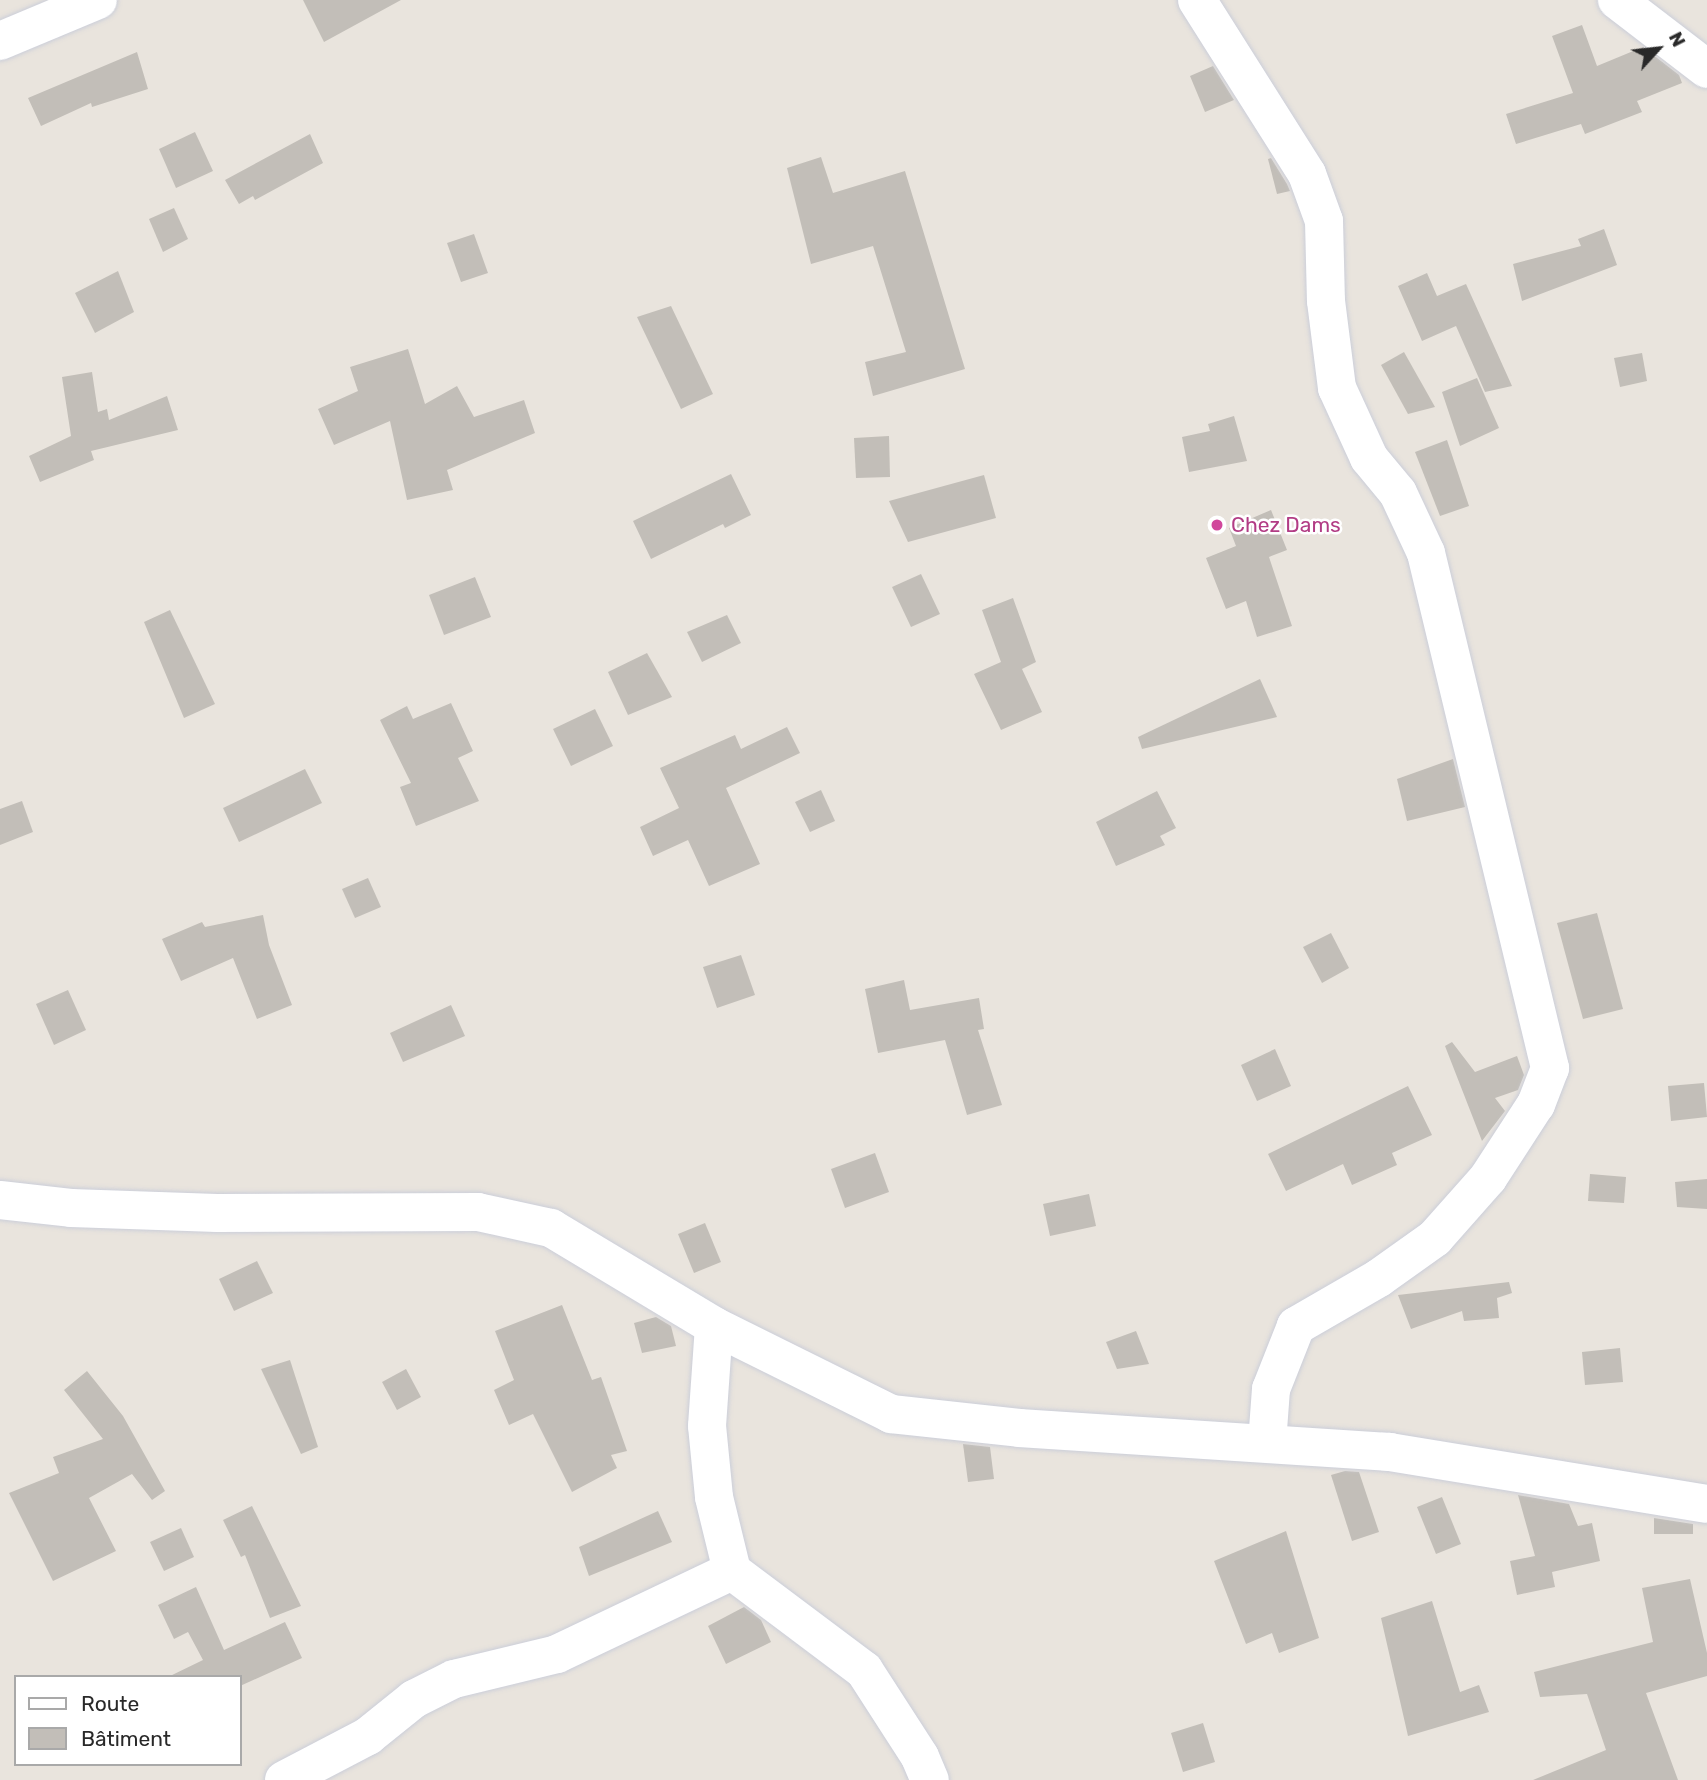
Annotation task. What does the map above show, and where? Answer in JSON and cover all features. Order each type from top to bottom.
[{"type":"street","points":[[0,41],[98,0]]},
{"type":"street","points":[[1197,0],[1307,174],[1324,221],[1326,301],[1337,388],[1369,458],[1398,493],[1426,553],[1550,1068],[1536,1104],[1488,1178],[1435,1238],[1379,1278],[1296,1326],[1271,1390],[1267,1443]]},
{"type":"street","points":[[1617,0],[1707,69]]},
{"type":"street","points":[[0,1200],[71,1208],[230,1214],[478,1212],[551,1228],[714,1326],[891,1414],[1020,1428],[1390,1452],[1707,1504]]},
{"type":"street","points":[[714,1326],[707,1426],[714,1497],[732,1571],[864,1670],[930,1780]]},
{"type":"street","points":[[284,1780],[368,1736],[414,1699],[454,1679],[557,1654],[732,1571]]},
{"type":"building","points":[[303,0],[401,0],[324,42]]},
{"type":"building","points":[[1582,25],[1597,66],[1643,47],[1679,75],[1682,83],[1637,101],[1642,112],[1585,134],[1581,124],[1516,144],[1506,114],[1573,93],[1552,36]]},
{"type":"building","points":[[137,52],[148,89],[92,107],[91,103],[41,126],[28,98]]},
{"type":"building","points":[[1213,66],[1234,100],[1205,112],[1190,76]]},
{"type":"building","points":[[195,132],[213,171],[176,188],[159,149]]},
{"type":"building","points":[[310,134],[323,163],[255,200],[253,196],[239,204],[225,180]]},
{"type":"building","points":[[821,157],[833,193],[905,171],[965,369],[873,396],[865,362],[906,352],[873,246],[811,264],[787,168]]},
{"type":"building","points":[[1271,158],[1290,191],[1277,194],[1268,159]]},
{"type":"building","points":[[174,208],[188,239],[163,252],[149,219]]},
{"type":"building","points":[[1604,229],[1617,265],[1522,301],[1513,264],[1581,246],[1578,239]]},
{"type":"building","points":[[474,234],[488,273],[461,282],[447,243]]},
{"type":"building","points":[[118,271],[134,312],[95,333],[75,293]]},
{"type":"building","points":[[1427,273],[1437,296],[1466,284],[1512,386],[1485,392],[1456,326],[1422,341],[1398,286]]},
{"type":"building","points":[[671,306],[713,394],[681,409],[637,317]]},
{"type":"building","points":[[408,349],[425,404],[457,386],[474,417],[524,400],[535,433],[447,470],[453,490],[407,500],[390,421],[334,445],[318,409],[358,391],[350,367]]},
{"type":"building","points":[[1404,352],[1435,407],[1408,414],[1381,365]]},
{"type":"building","points":[[1642,353],[1647,381],[1620,387],[1614,358]]},
{"type":"building","points":[[92,372],[98,412],[107,409],[109,420],[167,396],[178,430],[91,451],[94,460],[40,482],[29,456],[71,436],[62,377]]},
{"type":"building","points":[[1477,378],[1499,428],[1460,446],[1442,392]]},
{"type":"building","points":[[1234,416],[1247,461],[1189,472],[1182,437],[1210,431],[1208,424]]},
{"type":"building","points":[[889,436],[890,477],[856,478],[854,438]]},
{"type":"building","points":[[1447,440],[1469,506],[1440,516],[1415,452]]},
{"type":"building","points":[[731,474],[751,515],[725,528],[723,524],[651,559],[633,521]]},
{"type":"building","points":[[984,475],[996,518],[908,542],[889,501]]},
{"type":"building","points":[[1271,510],[1287,550],[1269,557],[1292,626],[1257,637],[1246,601],[1226,609],[1206,558],[1236,546],[1229,528]]},
{"type":"building","points":[[921,574],[940,614],[911,627],[892,587]]},
{"type":"building","points":[[475,577],[491,617],[444,635],[429,595]]},
{"type":"building","points":[[1013,598],[1036,662],[1022,669],[1042,712],[1001,730],[974,674],[1001,662],[982,610]]},
{"type":"building","points":[[170,610],[215,704],[184,718],[144,622]]},
{"type":"building","points":[[727,615],[741,643],[702,662],[687,632]]},
{"type":"building","points":[[647,653],[672,697],[628,715],[608,672]]},
{"type":"building","points":[[1260,679],[1277,717],[1142,749],[1138,737]]},
{"type":"building","points":[[451,703],[473,751],[458,758],[479,801],[416,826],[400,787],[411,783],[380,720],[407,706],[413,719]]},
{"type":"building","points":[[595,709],[613,746],[571,766],[553,729]]},
{"type":"building","points":[[787,727],[800,753],[726,788],[760,864],[709,886],[688,840],[653,856],[640,827],[679,808],[660,768],[735,735],[741,749]]},
{"type":"building","points":[[1453,759],[1465,807],[1407,821],[1397,779]]},
{"type":"building","points":[[305,769],[322,803],[239,842],[223,808]]},
{"type":"building","points":[[821,790],[835,821],[810,832],[795,802]]},
{"type":"building","points":[[1157,791],[1176,828],[1160,836],[1165,845],[1116,866],[1096,822]]},
{"type":"building","points":[[22,801],[33,832],[0,845],[0,809]]},
{"type":"building","points":[[368,878],[381,907],[355,918],[342,889]]},
{"type":"building","points":[[1597,913],[1623,1009],[1583,1019],[1557,923]]},
{"type":"building","points":[[263,915],[269,945],[292,1005],[257,1019],[233,958],[181,981],[162,939],[202,922],[205,927]]},
{"type":"building","points":[[1331,933],[1349,968],[1322,983],[1303,947]]},
{"type":"building","points":[[741,955],[755,995],[717,1008],[703,967]]},
{"type":"building","points":[[904,980],[910,1010],[979,998],[984,1029],[978,1030],[1002,1105],[967,1115],[945,1040],[878,1053],[865,989]]},
{"type":"building","points":[[68,990],[86,1030],[54,1045],[36,1004]]},
{"type":"building","points":[[451,1005],[465,1036],[403,1062],[390,1033]]},
{"type":"building","points":[[1452,1042],[1475,1072],[1517,1056],[1524,1075],[1518,1090],[1495,1098],[1505,1111],[1482,1141],[1445,1046]]},
{"type":"building","points":[[1275,1049],[1291,1086],[1257,1101],[1241,1065]]},
{"type":"building","points":[[1704,1083],[1707,1117],[1671,1121],[1668,1086]]},
{"type":"building","points":[[1408,1086],[1432,1135],[1392,1153],[1397,1165],[1352,1185],[1343,1164],[1286,1191],[1268,1154]]},
{"type":"building","points":[[875,1153],[889,1192],[845,1208],[831,1169]]},
{"type":"building","points":[[1590,1174],[1626,1177],[1624,1203],[1588,1201]]},
{"type":"building","points":[[1707,1179],[1707,1209],[1677,1207],[1675,1182]]},
{"type":"building","points":[[1089,1194],[1096,1226],[1050,1236],[1043,1204]]},
{"type":"building","points":[[705,1223],[721,1262],[694,1273],[678,1234]]},
{"type":"building","points":[[257,1261],[273,1293],[234,1311],[219,1279]]},
{"type":"building","points":[[1509,1282],[1512,1293],[1497,1298],[1499,1318],[1464,1321],[1462,1311],[1411,1329],[1398,1295]]},
{"type":"building","points":[[562,1305],[592,1380],[601,1377],[627,1451],[611,1455],[617,1468],[572,1492],[533,1414],[509,1425],[494,1390],[514,1380],[495,1331]]},
{"type":"building","points":[[656,1317],[671,1326],[676,1346],[642,1353],[634,1323]]},
{"type":"building","points":[[1136,1331],[1149,1364],[1117,1369],[1106,1342]]},
{"type":"building","points":[[1620,1348],[1623,1382],[1585,1385],[1582,1352]]},
{"type":"building","points":[[290,1360],[318,1447],[301,1454],[261,1369]]},
{"type":"building","points":[[406,1369],[421,1397],[397,1410],[382,1382]]},
{"type":"building","points":[[87,1371],[123,1416],[165,1491],[152,1500],[132,1474],[89,1498],[116,1551],[53,1581],[9,1493],[59,1473],[53,1457],[103,1439],[64,1390]]},
{"type":"building","points":[[963,1444],[990,1447],[994,1479],[968,1482]]},
{"type":"building","points":[[1345,1471],[1359,1472],[1379,1532],[1352,1541],[1331,1475]]},
{"type":"building","points":[[1518,1495],[1569,1504],[1578,1526],[1592,1523],[1600,1561],[1552,1572],[1555,1587],[1517,1595],[1510,1561],[1535,1556]]},
{"type":"building","points":[[1442,1497],[1461,1544],[1436,1554],[1417,1507]]},
{"type":"building","points":[[252,1506],[301,1606],[270,1618],[245,1555],[241,1557],[223,1520]]},
{"type":"building","points":[[658,1511],[672,1542],[589,1576],[579,1547]]},
{"type":"building","points":[[1654,1518],[1693,1524],[1693,1534],[1654,1534]]},
{"type":"building","points":[[181,1528],[194,1557],[164,1571],[150,1542]]},
{"type":"building","points":[[1286,1531],[1319,1638],[1279,1653],[1272,1633],[1246,1644],[1214,1561]]},
{"type":"building","points":[[1690,1579],[1707,1653],[1707,1676],[1646,1693],[1678,1780],[1533,1780],[1606,1750],[1587,1694],[1540,1697],[1534,1672],[1653,1642],[1642,1588]]},
{"type":"building","points":[[196,1587],[224,1650],[285,1622],[302,1658],[242,1685],[242,1675],[172,1675],[203,1660],[188,1632],[174,1639],[158,1605]]},
{"type":"building","points":[[1432,1601],[1460,1692],[1479,1685],[1489,1712],[1408,1736],[1381,1618]]},
{"type":"building","points":[[744,1607],[761,1620],[771,1642],[726,1664],[708,1626]]},
{"type":"building","points":[[1203,1723],[1215,1762],[1183,1772],[1171,1733]]},
{"type":"place","name":"Chez Dams","points":[[1217,525]]}]
